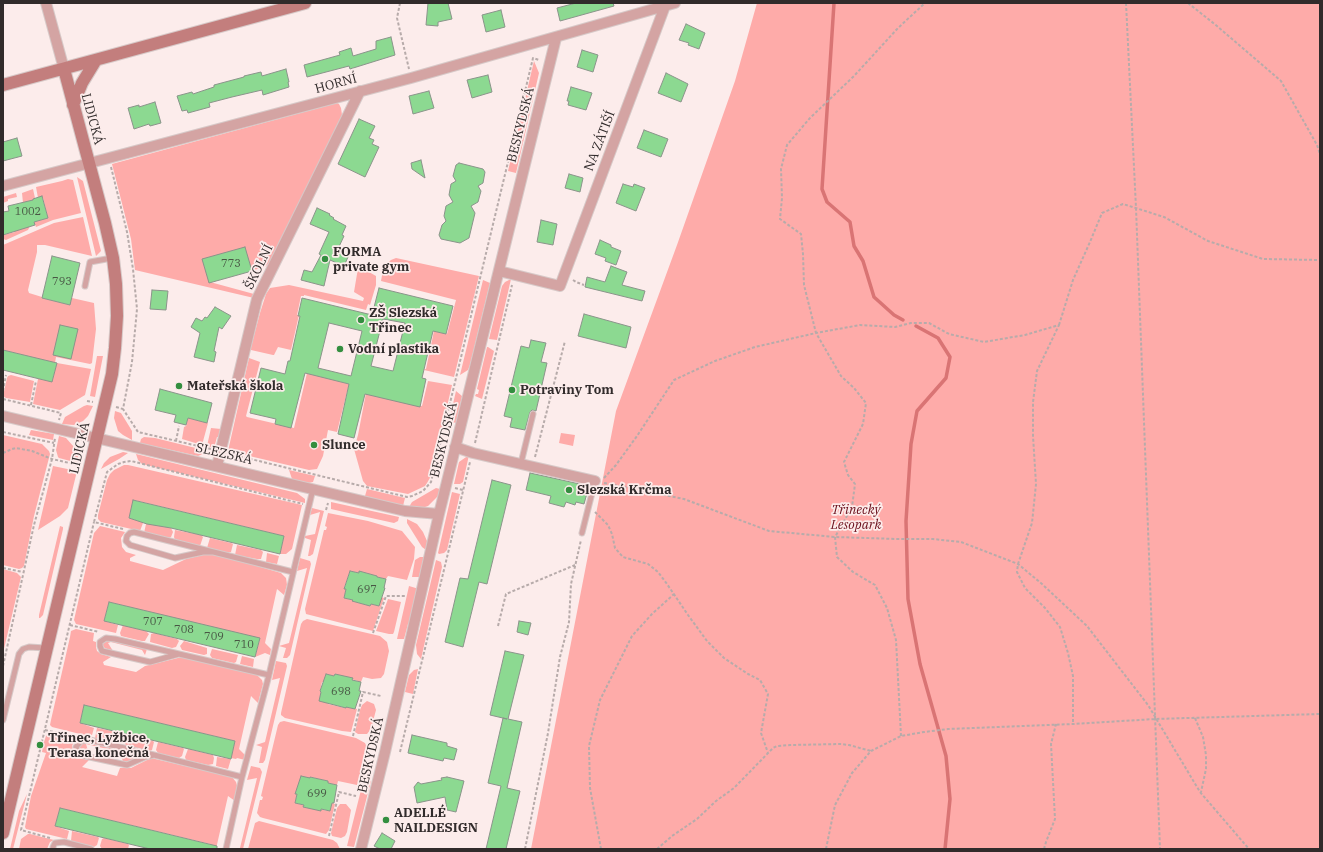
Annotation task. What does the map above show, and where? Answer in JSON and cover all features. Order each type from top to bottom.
[{"type":"street","points":[[46,3],[64,69]]},
{"type":"street","points":[[3,85],[305,3]]},
{"type":"street","name":"HORNÍ","points":[[3,186],[556,38],[670,4]]},
{"type":"street","name":"NA ZÁTIŠÍ","points":[[515,274],[560,286],[670,4]]},
{"type":"street","name":"BESKYDSKÁ","points":[[361,849],[385,752],[455,447],[556,38]]},
{"type":"street","points":[[73,105],[82,83],[96,60]]},
{"type":"street","name":"LIDICKÁ","points":[[3,829],[112,374],[115,348],[117,316],[114,258],[64,69]]},
{"type":"street","name":"ŠKOLNÍ","points":[[217,466],[258,299],[360,91]]},
{"type":"street","points":[[499,271],[515,274]]},
{"type":"street","name":"SLEZSKÁ","points":[[3,416],[313,488],[405,511],[439,514]]},
{"type":"street","points":[[455,447],[595,481]]},
{"type":"lane","points":[[85,286],[90,262],[114,258]]},
{"type":"lane","points":[[521,463],[534,414]]},
{"type":"lane","points":[[582,533],[595,481]]},
{"type":"lane","points":[[226,849],[242,777],[269,674],[313,488]]},
{"type":"lane","points":[[211,552],[202,552],[175,558],[130,545],[126,542],[127,536],[134,532],[294,572]]},
{"type":"lane","points":[[180,654],[150,662],[102,651],[100,642],[106,638],[115,639],[269,674]]},
{"type":"lane","points":[[3,720],[19,654],[23,649],[29,647],[47,648]]},
{"type":"lane","points":[[154,755],[145,757],[127,765],[85,756],[79,753],[76,747],[81,741],[90,740],[154,755],[242,777]]},
{"type":"lane","points":[[53,849],[55,843],[64,842],[91,849]]},
{"type":"path","points":[[400,3],[398,18],[410,70]]},
{"type":"path","points":[[902,736],[896,640],[886,608],[875,585],[853,572],[838,557],[835,537],[852,506],[855,484],[848,475],[844,462],[863,424],[866,403],[854,388],[841,376],[816,332],[804,285],[801,234],[780,219],[782,198],[781,169],[787,145],[810,118],[854,76],[898,28],[925,3]]},
{"type":"path","points":[[1126,3],[1136,208],[1160,849]]},
{"type":"path","points":[[1188,3],[1281,81],[1320,154]]},
{"type":"path","points":[[229,454],[407,497],[423,491],[431,482],[533,58]]},
{"type":"path","points":[[111,166],[127,232],[137,309],[132,362],[123,409]]},
{"type":"path","points":[[1074,724],[1073,676],[1060,627],[1045,608],[1025,588],[1017,572],[1018,564],[1032,523],[1036,484],[1033,436],[1033,402],[1038,371],[1059,325],[1073,280],[1102,213],[1123,204],[1164,217],[1208,241],[1263,258],[1320,260]]},
{"type":"path","points":[[474,450],[515,274]]},
{"type":"path","points":[[1059,325],[1025,335],[984,342],[949,334],[928,323],[911,323],[895,327],[860,325],[816,332],[755,347],[715,361],[674,380],[616,465],[600,482],[684,499],[769,531],[835,537],[933,539],[961,542],[1018,564],[1087,626],[1148,705],[1200,792],[1249,849]]},
{"type":"path","points":[[533,466],[565,341]]},
{"type":"path","points":[[3,391],[6,374]]},
{"type":"path","points":[[31,405],[36,381]]},
{"type":"path","points":[[3,399],[61,413],[58,423]]},
{"type":"path","points":[[87,401],[93,402]]},
{"type":"path","points":[[116,407],[123,409],[138,432],[215,450]]},
{"type":"path","points":[[176,441],[179,426]]},
{"type":"path","points":[[3,432],[54,443]]},
{"type":"path","points":[[3,666],[34,525],[52,459],[56,435]]},
{"type":"path","points":[[3,454],[16,448],[32,451],[52,459],[78,465]]},
{"type":"path","points":[[64,842],[21,830],[107,472],[118,464],[131,462],[309,506]]},
{"type":"path","points":[[400,752],[445,560],[470,462]]},
{"type":"path","points":[[101,470],[107,472]]},
{"type":"path","points":[[454,487],[463,490]]},
{"type":"path","points":[[326,510],[328,501]]},
{"type":"path","points":[[589,507],[608,525],[612,534],[615,548],[623,557],[648,564],[658,572],[708,641],[724,658],[760,680],[768,694],[761,733],[768,753]]},
{"type":"path","points":[[94,522],[134,532]]},
{"type":"path","points":[[525,849],[548,733],[560,657],[569,622],[571,584],[582,533]]},
{"type":"path","points":[[498,626],[506,594],[575,565]]},
{"type":"path","points":[[3,568],[24,572]]},
{"type":"path","points":[[601,849],[590,788],[590,746],[600,700],[632,636],[652,614],[674,594]]},
{"type":"path","points":[[374,633],[386,596],[406,596]]},
{"type":"path","points":[[70,625],[104,634],[115,639]]},
{"type":"path","points":[[353,736],[363,692],[381,696]]},
{"type":"path","points":[[826,849],[835,805],[852,773],[871,751],[902,736],[948,729],[1155,719],[1320,714]]},
{"type":"path","points":[[1195,718],[1203,737],[1206,755],[1206,769],[1200,792]]},
{"type":"path","points":[[1044,849],[1055,819],[1050,744],[1056,724]]},
{"type":"path","points":[[45,730],[90,740]]},
{"type":"path","points":[[657,849],[734,788],[773,748],[777,746],[811,744],[849,745],[871,751]]},
{"type":"path","points":[[328,836],[339,792],[356,796]]},
{"type":"green space","name":"Třinecký Lesopark","points":[[757,3],[1320,3],[1320,849],[531,849],[616,411],[735,81]]},
{"type":"green space","points":[[534,61],[539,73],[516,173],[508,171]]},
{"type":"green space","points":[[337,103],[341,108],[342,115],[273,259],[265,267],[210,282],[254,294],[254,298],[135,270],[131,239],[112,164]]},
{"type":"green space","points":[[77,177],[83,181],[101,251],[96,256]]},
{"type":"green space","points":[[68,179],[73,180],[81,213],[53,220],[36,227],[34,222],[48,218],[43,198],[38,198],[36,187]]},
{"type":"green space","points":[[33,189],[35,198],[33,201],[23,203],[22,193]]},
{"type":"green space","points":[[16,193],[17,197],[8,199],[8,201],[3,203],[3,197]]},
{"type":"green space","points":[[83,217],[92,256],[45,245],[37,245],[37,252],[28,290],[29,293],[42,298],[70,305],[72,298],[94,303],[96,329],[92,363],[90,364],[56,357],[55,363],[3,350],[3,245],[54,223]]},
{"type":"green space","points":[[30,226],[28,230],[6,240],[3,239],[3,235],[15,232],[14,227]]},
{"type":"green space","points":[[396,258],[479,276],[454,377],[424,370],[426,369],[434,331],[447,334],[456,300],[381,281],[386,264]]},
{"type":"green space","points":[[358,268],[362,268],[376,276],[376,285],[370,305],[368,304],[366,310],[304,295],[301,296],[297,315],[299,315],[291,350],[278,347],[273,355],[251,350],[260,313],[266,294],[270,288],[289,285],[363,301],[364,298],[354,292]]},
{"type":"green space","points":[[511,279],[497,340],[489,339],[502,286],[505,282]]},
{"type":"green space","points":[[483,280],[490,283],[470,365],[468,370],[460,375]]},
{"type":"green space","points":[[487,347],[494,351],[482,399],[475,396],[478,394],[479,390],[477,389]]},
{"type":"green space","points":[[97,356],[103,356],[95,397],[90,396]]},
{"type":"green space","points":[[249,358],[260,362],[246,416],[247,417],[294,428],[307,373],[349,384],[337,432],[328,430],[323,456],[317,469],[309,470],[228,451]]},
{"type":"green space","points":[[57,363],[91,369],[85,395],[60,410],[33,404],[38,379],[52,381]]},
{"type":"green space","points":[[11,375],[34,381],[30,402],[6,398],[3,396],[7,378]]},
{"type":"green space","points":[[428,381],[452,385],[431,476],[427,483],[425,486],[408,494],[367,486],[363,481],[354,449],[366,393],[422,406]]},
{"type":"green space","points":[[456,391],[462,396],[456,423],[449,421]]},
{"type":"green space","points":[[87,405],[93,406],[88,416],[83,421],[74,425],[62,424],[65,417]]},
{"type":"green space","points":[[115,411],[121,413],[132,431],[132,440],[118,431],[114,418]]},
{"type":"green space","points":[[188,418],[208,423],[202,445],[182,439],[184,427],[186,426]]},
{"type":"green space","points":[[211,428],[221,429],[220,437],[217,437],[214,448],[207,446]]},
{"type":"green space","points":[[31,430],[54,434],[53,440],[29,435]]},
{"type":"green space","points":[[561,433],[575,435],[573,446],[559,443]]},
{"type":"green space","points":[[3,435],[42,444],[50,454],[34,516],[24,566],[19,569],[3,565]]},
{"type":"green space","points":[[59,436],[66,438],[74,447],[78,456],[78,463],[58,457],[56,450]]},
{"type":"green space","points":[[144,437],[155,438],[212,452],[207,452],[198,456],[140,443],[141,439]]},
{"type":"green space","points":[[123,452],[128,453],[101,469],[110,457]]},
{"type":"green space","points":[[136,454],[297,493],[305,499],[305,503],[142,464],[138,460]]},
{"type":"green space","points":[[469,455],[463,482],[460,484],[454,484],[459,462]]},
{"type":"green space","points":[[124,465],[302,505],[292,549],[286,554],[280,554],[284,536],[134,500],[129,518],[141,521],[143,523],[140,531],[101,522],[98,519],[98,515],[107,480],[114,470]]},
{"type":"green space","points":[[53,466],[77,471],[68,508],[60,516],[38,530]]},
{"type":"green space","points":[[289,470],[315,476],[313,482],[308,483],[292,479]]},
{"type":"green space","points":[[436,488],[440,489],[438,496],[428,506],[422,508],[409,507],[412,502]]},
{"type":"green space","points":[[367,489],[405,498],[403,506],[365,496]]},
{"type":"green space","points":[[452,492],[460,494],[447,550],[444,553],[439,554],[438,553]]},
{"type":"green space","points":[[331,502],[399,517],[398,521],[394,523],[331,509]]},
{"type":"green space","points":[[312,508],[324,511],[313,554],[308,556],[311,540],[305,538],[305,536],[315,534],[320,512],[310,515]]},
{"type":"green space","points":[[328,513],[368,521],[402,531],[415,547],[414,559],[407,580],[388,576],[386,579],[350,571],[344,588],[346,589],[344,598],[370,606],[371,604],[379,606],[381,597],[384,598],[373,631],[306,614],[305,609],[324,530],[326,530],[327,527],[325,526]]},
{"type":"green space","points":[[407,519],[417,524],[423,532],[427,541],[426,550],[422,547],[407,523]]},
{"type":"green space","points":[[147,523],[171,528],[173,532],[171,537],[168,538],[144,533]]},
{"type":"green space","points":[[60,526],[63,527],[63,529],[43,615],[39,618],[39,615]]},
{"type":"green space","points":[[100,526],[125,532],[121,538],[122,547],[126,552],[136,555],[130,558],[130,561],[163,570],[186,559],[207,554],[223,556],[281,573],[286,578],[287,585],[284,595],[277,589],[265,643],[271,649],[270,655],[265,653],[255,657],[260,639],[109,602],[104,621],[118,625],[116,633],[76,624],[74,620],[94,533]]},
{"type":"green space","points":[[175,530],[201,535],[203,537],[200,546],[175,540]]},
{"type":"green space","points":[[210,538],[233,544],[231,552],[226,553],[207,548]]},
{"type":"green space","points":[[237,545],[261,550],[263,552],[261,559],[235,555]]},
{"type":"green space","points":[[267,553],[279,556],[277,564],[266,562]]},
{"type":"green space","points":[[420,557],[424,557],[419,577],[412,577],[415,560]]},
{"type":"green space","points":[[300,558],[310,561],[311,564],[290,655],[287,658],[283,658],[286,648],[279,646],[289,643],[307,568],[297,571]]},
{"type":"green space","points":[[436,560],[441,562],[442,567],[421,659],[417,654],[416,645]]},
{"type":"green space","points":[[3,569],[17,573],[21,577],[3,653]]},
{"type":"green space","points":[[409,586],[419,589],[412,624],[408,624],[404,639],[397,639]]},
{"type":"green space","points":[[388,599],[401,602],[393,634],[376,631]]},
{"type":"green space","points":[[307,619],[380,636],[387,642],[389,651],[384,674],[381,678],[372,679],[363,677],[361,682],[335,674],[334,676],[326,674],[324,682],[322,682],[320,691],[328,704],[357,709],[351,732],[285,718],[281,715],[301,624]]},
{"type":"green space","points":[[123,625],[146,631],[149,634],[145,641],[121,636],[120,633]]},
{"type":"green space","points":[[76,629],[94,633],[93,641],[96,642],[97,651],[111,657],[103,662],[104,665],[136,672],[145,666],[182,657],[257,675],[262,680],[263,684],[258,703],[251,696],[239,749],[246,756],[245,760],[231,758],[235,741],[84,705],[80,723],[94,728],[92,735],[88,736],[52,727],[50,725],[71,631]]},
{"type":"green space","points":[[154,633],[177,639],[179,641],[176,647],[172,648],[150,642],[151,634]]},
{"type":"green space","points":[[107,639],[147,649],[145,655],[142,650],[111,642],[108,643],[113,651],[107,649],[102,645]]},
{"type":"green space","points":[[184,641],[207,648],[207,654],[204,655],[182,650],[180,646]]},
{"type":"green space","points":[[212,649],[238,655],[236,662],[234,663],[212,658],[210,655]]},
{"type":"green space","points":[[242,656],[254,659],[253,667],[240,664]]},
{"type":"green space","points":[[276,661],[286,663],[287,666],[265,760],[263,763],[259,763],[262,747],[256,745],[265,742],[280,678],[272,680]]},
{"type":"green space","points":[[418,669],[413,694],[405,692],[409,675],[414,670]]},
{"type":"green space","points":[[367,701],[374,704],[376,710],[371,729],[367,734],[358,734],[355,732],[360,710],[362,705]]},
{"type":"green space","points":[[284,721],[356,738],[365,743],[367,748],[357,785],[338,781],[337,785],[311,777],[296,794],[295,803],[304,805],[303,807],[330,811],[332,803],[335,804],[329,830],[326,834],[263,818],[257,813],[260,800],[262,800],[263,797],[261,796],[278,725],[280,722]]},
{"type":"green space","points":[[97,728],[122,733],[124,735],[122,742],[119,743],[95,738]]},
{"type":"green space","points":[[51,732],[76,737],[72,746],[74,754],[79,758],[89,760],[82,767],[117,776],[120,768],[131,768],[151,758],[232,777],[236,782],[238,789],[235,801],[228,796],[216,849],[210,849],[210,844],[60,808],[55,826],[69,831],[67,839],[26,829],[25,827],[31,796],[46,753],[42,752],[44,742],[46,736]]},
{"type":"green space","points":[[127,735],[153,741],[152,750],[149,751],[127,746],[125,744]]},
{"type":"green space","points":[[85,742],[123,751],[121,757],[120,752],[86,744],[89,754],[83,753],[79,747],[80,744]]},
{"type":"green space","points":[[158,742],[183,748],[182,756],[179,758],[158,753],[156,750]]},
{"type":"green space","points":[[188,749],[213,755],[213,764],[208,765],[186,760],[185,757]]},
{"type":"green space","points":[[126,752],[138,755],[139,757],[131,762],[123,762],[122,758],[124,758]]},
{"type":"green space","points":[[217,757],[231,759],[228,769],[216,766]]},
{"type":"green space","points":[[251,766],[260,768],[262,772],[243,849],[238,849],[240,848],[257,778],[247,780]]},
{"type":"green space","points":[[364,778],[371,781],[354,847],[347,846]]},
{"type":"green space","points":[[27,794],[13,849],[10,849],[19,811]]},
{"type":"green space","points":[[340,804],[346,804],[351,810],[347,832],[345,836],[341,838],[332,836],[331,833],[337,808]]},
{"type":"green space","points":[[259,821],[333,840],[337,843],[340,849],[248,849],[255,823]]},
{"type":"green space","points":[[72,831],[98,837],[97,845],[94,847],[71,841]]},
{"type":"green space","points":[[28,834],[54,840],[50,842],[47,849],[19,849],[21,839]]},
{"type":"green space","points":[[104,838],[128,844],[128,849],[102,849],[100,846],[102,839]]},
{"type":"building","points":[[428,3],[448,3],[452,19],[438,22],[438,26],[426,25]]},
{"type":"building","points":[[576,3],[613,3],[614,6],[560,21],[557,8]]},
{"type":"building","points":[[501,10],[505,27],[486,32],[482,15]]},
{"type":"building","points":[[686,24],[705,33],[699,49],[688,45],[689,43],[679,40]]},
{"type":"building","points":[[391,37],[395,55],[350,69],[349,66],[307,77],[304,65],[340,55],[339,52],[351,48],[353,56],[376,49],[376,41]]},
{"type":"building","points":[[582,50],[598,55],[593,72],[577,67]]},
{"type":"building","points":[[286,69],[289,87],[263,95],[262,90],[232,97],[209,103],[210,107],[188,113],[187,110],[182,111],[177,96],[192,92],[193,94],[214,87],[214,85],[244,76],[261,72],[262,76]]},
{"type":"building","points":[[666,73],[688,84],[681,102],[658,93]]},
{"type":"building","points":[[488,75],[492,92],[472,98],[467,80]]},
{"type":"building","points":[[571,87],[592,93],[586,110],[568,105],[569,101],[567,101]]},
{"type":"building","points":[[429,91],[434,108],[413,114],[409,96]]},
{"type":"building","points":[[155,102],[161,123],[150,126],[149,124],[134,129],[128,108],[139,105],[139,107]]},
{"type":"building","points":[[359,119],[375,126],[369,138],[374,140],[372,144],[379,147],[365,177],[338,164]]},
{"type":"building","points":[[644,130],[668,139],[661,157],[637,148]]},
{"type":"building","points":[[17,138],[22,156],[3,161],[3,142]]},
{"type":"building","points":[[421,160],[425,178],[412,169],[411,163]]},
{"type":"building","points":[[459,163],[483,169],[485,172],[483,183],[478,186],[481,191],[478,202],[471,206],[475,213],[469,238],[460,243],[441,239],[439,235],[442,225],[446,221],[444,216],[446,206],[453,202],[449,195],[451,184],[456,181],[453,176],[456,165]]},
{"type":"building","points":[[569,174],[583,178],[580,192],[565,188]]},
{"type":"building","points":[[623,184],[633,187],[634,184],[645,188],[636,211],[616,203]]},
{"type":"building","points":[[42,196],[48,218],[34,222],[35,225],[3,235],[3,212],[9,211],[8,206],[33,200]]},
{"type":"building","points":[[317,208],[330,214],[329,215],[334,218],[333,219],[346,226],[342,235],[344,236],[337,251],[348,257],[344,266],[330,260],[324,286],[301,280],[304,270],[312,272],[321,255],[319,254],[329,232],[310,224]]},
{"type":"building","points":[[541,220],[557,224],[553,245],[537,242]]},
{"type":"building","points":[[600,240],[621,251],[616,265],[605,261],[606,258],[595,254]]},
{"type":"building","points":[[245,247],[252,271],[209,283],[202,259]]},
{"type":"building","points":[[52,256],[80,263],[70,305],[42,298]]},
{"type":"building","points":[[611,266],[627,272],[622,285],[645,291],[642,301],[585,287],[587,277],[605,282]]},
{"type":"building","points":[[379,288],[453,306],[446,334],[433,331],[422,378],[426,379],[420,407],[365,394],[354,438],[338,434],[349,384],[305,373],[291,428],[275,424],[276,419],[250,413],[261,368],[285,374],[288,361],[290,361],[300,316],[298,316],[302,298],[372,315]],"holes":[[[383,319],[405,323],[393,371],[371,366]],[[329,323],[362,331],[351,376],[318,368]]]},
{"type":"building","points":[[152,290],[168,291],[166,310],[150,309]]},
{"type":"building","points":[[215,307],[231,316],[222,329],[219,327],[214,351],[216,352],[214,362],[194,357],[200,333],[191,327],[196,318],[202,321],[205,317],[207,318]]},
{"type":"building","points":[[584,314],[631,327],[626,348],[578,336]]},
{"type":"building","points":[[60,325],[78,329],[71,359],[53,355]]},
{"type":"building","points":[[531,340],[546,343],[541,362],[547,363],[536,411],[532,410],[530,412],[525,430],[510,427],[512,418],[504,416],[521,346],[529,348]]},
{"type":"building","points":[[3,350],[57,363],[52,382],[3,370]]},
{"type":"building","points":[[160,389],[212,403],[207,423],[188,418],[186,425],[174,422],[176,415],[155,410]]},
{"type":"building","points":[[530,473],[589,486],[584,504],[576,502],[575,505],[566,502],[564,507],[549,503],[551,496],[526,490]]},
{"type":"building","points":[[492,480],[511,485],[487,584],[479,582],[463,647],[445,642],[460,578],[468,579]]},
{"type":"building","points":[[133,500],[284,536],[280,554],[171,528],[147,524],[129,518]]},
{"type":"building","points":[[350,571],[359,573],[359,571],[386,579],[385,588],[379,606],[371,604],[370,606],[344,598],[346,589],[344,589]]},
{"type":"building","points":[[109,602],[260,638],[255,657],[104,621]]},
{"type":"building","points":[[519,621],[531,623],[528,635],[517,632]]},
{"type":"building","points":[[505,651],[524,655],[508,719],[522,722],[507,788],[520,791],[506,849],[486,849],[501,786],[488,783],[503,718],[490,715]]},
{"type":"building","points":[[326,674],[334,676],[335,674],[353,678],[352,680],[361,682],[359,691],[361,691],[355,709],[319,701],[320,691]]},
{"type":"building","points":[[84,705],[235,741],[231,759],[80,723]]},
{"type":"building","points":[[412,735],[447,743],[447,746],[457,749],[454,760],[444,758],[443,761],[408,753]]},
{"type":"building","points":[[301,776],[328,781],[328,783],[337,785],[334,803],[332,803],[330,811],[321,809],[321,811],[303,807],[304,805],[295,803],[297,794],[295,794]]},
{"type":"building","points":[[447,777],[464,781],[456,812],[447,810],[445,797],[417,803],[414,787],[418,782],[421,784],[442,780],[441,778]]},
{"type":"building","points":[[60,808],[217,846],[217,849],[150,849],[55,826]]},
{"type":"building","points":[[382,833],[395,841],[391,849],[380,849],[374,846]]},
{"type":"waterway","points":[[834,3],[822,189],[827,202],[850,222],[854,246],[863,261],[874,297],[894,315],[903,320]]},
{"type":"waterway","points":[[916,326],[938,338],[950,357],[946,378],[917,411],[911,444],[906,521],[908,599],[920,664],[946,756],[950,799],[945,849]]},
{"type":"place","name":"FORMA private gym","points":[[325,259]]},
{"type":"place","name":"ZŠ Slezská Třinec","points":[[361,320]]},
{"type":"place","name":"Vodní plastika","points":[[340,349]]},
{"type":"place","name":"Mateřská škola","points":[[179,386]]},
{"type":"place","name":"Potraviny Tom","points":[[512,390]]},
{"type":"place","name":"Slunce","points":[[314,445]]},
{"type":"place","name":"Slezská Krčma","points":[[569,490]]},
{"type":"place","name":"Třinec, Lyžbice, Terasa konečná","points":[[40,745]]},
{"type":"place","name":"ADELLÉ NAILDESIGN","points":[[386,820]]}]
